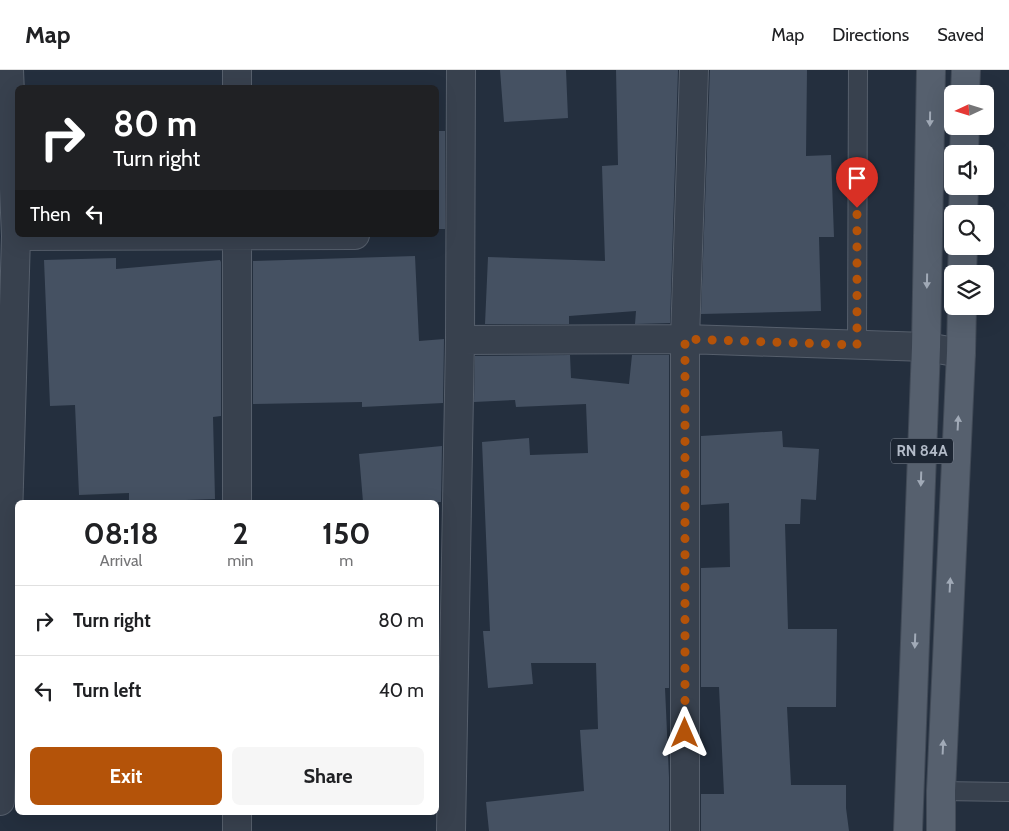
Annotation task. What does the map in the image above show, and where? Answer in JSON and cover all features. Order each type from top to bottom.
[{"type":"main road","name":"RN 84A","points":[[908,831],[926,347],[931,70]]},
{"type":"main road","points":[[965,85],[966,70]]},
{"type":"main road","name":"RN 84A","points":[[941,831],[941,791],[962,315]]},
{"type":"street","points":[[9,70],[15,212]]},
{"type":"street","points":[[237,70],[237,85]]},
{"type":"street","points":[[451,831],[460,340],[448,235],[461,70]]},
{"type":"street","points":[[685,831],[685,339],[694,70]]},
{"type":"street","points":[[0,801],[16,237]]},
{"type":"street","points":[[237,237],[237,500]]},
{"type":"street","points":[[460,340],[685,339],[926,347],[961,353]]},
{"type":"street","points":[[237,815],[237,831]]},
{"type":"lane","points":[[857,345],[858,70]]},
{"type":"lane","points":[[941,791],[1009,792]]},
{"type":"building","points":[[500,70],[566,70],[568,118],[504,122]]},
{"type":"building","points":[[616,70],[678,70],[670,323],[635,324],[636,311],[569,316],[569,324],[485,324],[488,257],[605,261],[602,166],[618,165]]},
{"type":"building","points":[[710,70],[807,70],[806,156],[831,155],[834,237],[819,237],[821,311],[701,314]]},
{"type":"building","points":[[439,131],[445,131],[445,229],[439,229]]},
{"type":"building","points":[[415,256],[419,341],[444,339],[443,403],[362,407],[362,402],[253,404],[253,261]]},
{"type":"building","points":[[116,258],[116,269],[220,260],[221,416],[213,417],[215,499],[129,500],[129,493],[79,495],[75,405],[50,406],[44,260]]},
{"type":"building","points":[[570,355],[571,378],[629,384],[632,355],[669,355],[669,688],[665,688],[669,777],[669,831],[489,831],[486,802],[584,791],[580,730],[598,729],[596,663],[531,663],[533,684],[488,688],[483,631],[490,631],[482,442],[529,438],[530,455],[588,453],[586,404],[516,407],[515,400],[474,402],[475,356]]},
{"type":"building","points":[[782,431],[783,447],[819,449],[816,500],[801,499],[800,524],[785,524],[788,629],[837,629],[836,707],[787,707],[791,785],[846,785],[849,831],[701,831],[701,794],[724,794],[719,687],[701,687],[701,568],[730,567],[729,503],[701,505],[701,436]]},
{"type":"building","points":[[442,446],[441,502],[439,500],[363,500],[359,454]]},
{"type":"route","points":[[685,733],[685,339],[857,345],[857,208]]}]
